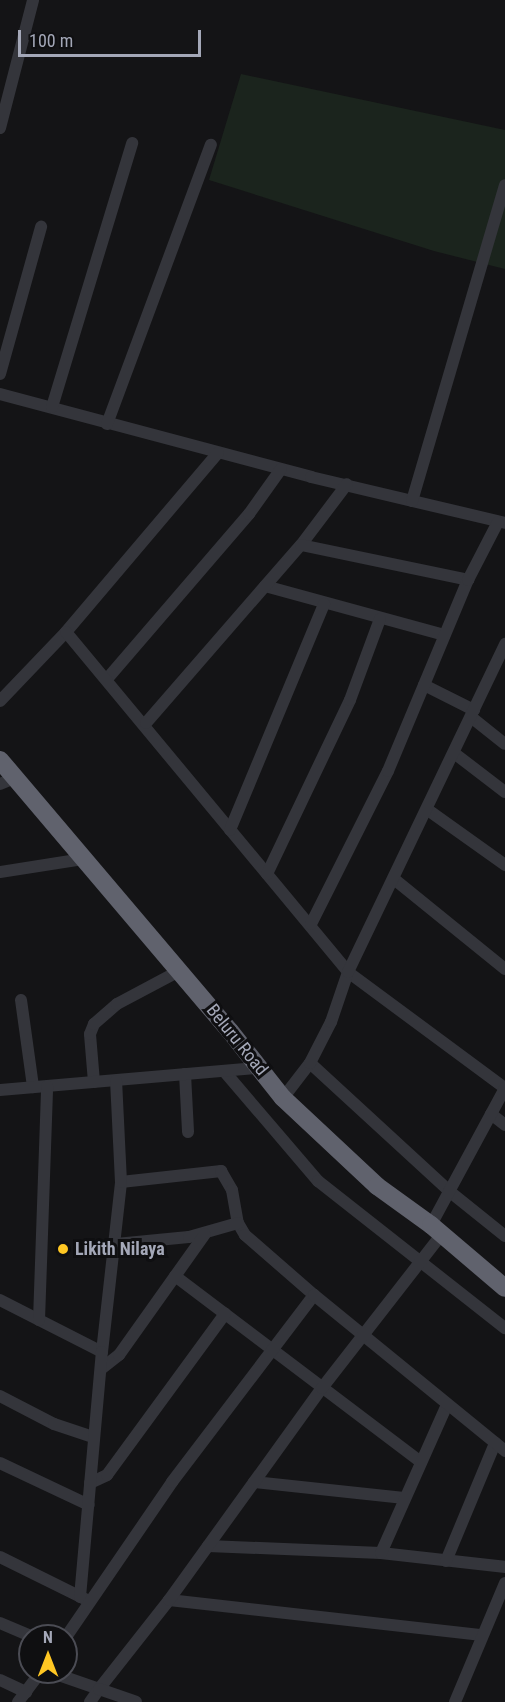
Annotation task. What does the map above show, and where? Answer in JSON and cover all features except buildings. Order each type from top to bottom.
[{"type":"highway","name":"Beluru Road","points":[[0,760],[7,781],[83,859],[283,1098],[377,1186],[436,1229],[505,1288]]},
{"type":"street","points":[[0,129],[33,0]]},
{"type":"street","points":[[52,407],[132,144]]},
{"type":"street","points":[[107,424],[211,145]]},
{"type":"street","points":[[411,501],[505,185]]},
{"type":"street","points":[[0,374],[41,227]]},
{"type":"street","points":[[0,394],[218,453],[502,523],[468,580],[388,771],[311,924]]},
{"type":"street","points":[[0,701],[66,632],[218,453]]},
{"type":"street","points":[[107,678],[249,514],[282,469]]},
{"type":"street","points":[[146,723],[266,586],[347,484]]},
{"type":"street","points":[[301,544],[468,580]]},
{"type":"street","points":[[266,586],[324,604],[444,635]]},
{"type":"street","points":[[230,830],[324,604]]},
{"type":"street","points":[[267,874],[350,700],[380,619]]},
{"type":"street","points":[[66,632],[146,723],[230,830],[311,924],[348,972],[505,1088],[449,1191],[436,1229],[420,1263],[322,1388],[169,1600],[90,1702]]},
{"type":"street","points":[[283,1098],[310,1063],[348,972],[428,810],[505,644]]},
{"type":"street","points":[[424,685],[473,714],[505,744]]},
{"type":"street","points":[[454,753],[505,792]]},
{"type":"street","points":[[428,810],[505,865]]},
{"type":"street","points":[[0,872],[83,859]]},
{"type":"street","points":[[394,879],[505,969]]},
{"type":"street","points":[[94,1082],[90,1034],[94,1024],[117,1004],[179,971]]},
{"type":"street","points":[[21,1000],[33,1087]]},
{"type":"street","points":[[310,1063],[449,1191],[505,1236]]},
{"type":"street","points":[[0,1090],[259,1068]]},
{"type":"street","points":[[224,1071],[318,1181],[505,1328]]},
{"type":"street","points":[[185,1074],[188,1132]]},
{"type":"street","points":[[86,1600],[93,1437],[121,1182],[116,1081]]},
{"type":"street","points":[[39,1320],[47,1086]]},
{"type":"street","points":[[491,1114],[505,1125]]},
{"type":"street","points":[[121,1182],[220,1171],[232,1190],[238,1223],[245,1235],[362,1336],[505,1451]]},
{"type":"street","points":[[116,1244],[205,1234],[238,1223]]},
{"type":"street","points":[[101,1369],[119,1355],[205,1234]]},
{"type":"street","points":[[175,1276],[270,1351],[420,1461]]},
{"type":"street","points":[[73,1624],[86,1600],[314,1295]]},
{"type":"street","points":[[0,1300],[102,1352]]},
{"type":"street","points":[[90,1483],[107,1475],[225,1314]]},
{"type":"street","points":[[0,1396],[54,1424],[93,1437]]},
{"type":"street","points":[[381,1553],[420,1461],[447,1405]]},
{"type":"street","points":[[446,1561],[495,1443]]},
{"type":"street","points":[[0,1463],[89,1505]]},
{"type":"street","points":[[254,1482],[404,1498]]},
{"type":"street","points":[[208,1546],[381,1553],[505,1567]]},
{"type":"street","points":[[0,1557],[86,1600]]},
{"type":"street","points":[[455,1702],[505,1583]]},
{"type":"street","points":[[169,1600],[482,1635]]},
{"type":"street","points":[[0,1623],[18,1631]]},
{"type":"street","points":[[0,1680],[22,1697],[32,1684]]},
{"type":"street","points":[[78,1682],[136,1702]]},
{"type":"shaded area","points":[[241,74],[505,130],[505,269],[434,251],[209,180]]},
{"type":"place","name":"Likith Nilaya","points":[[63,1249]]}]
